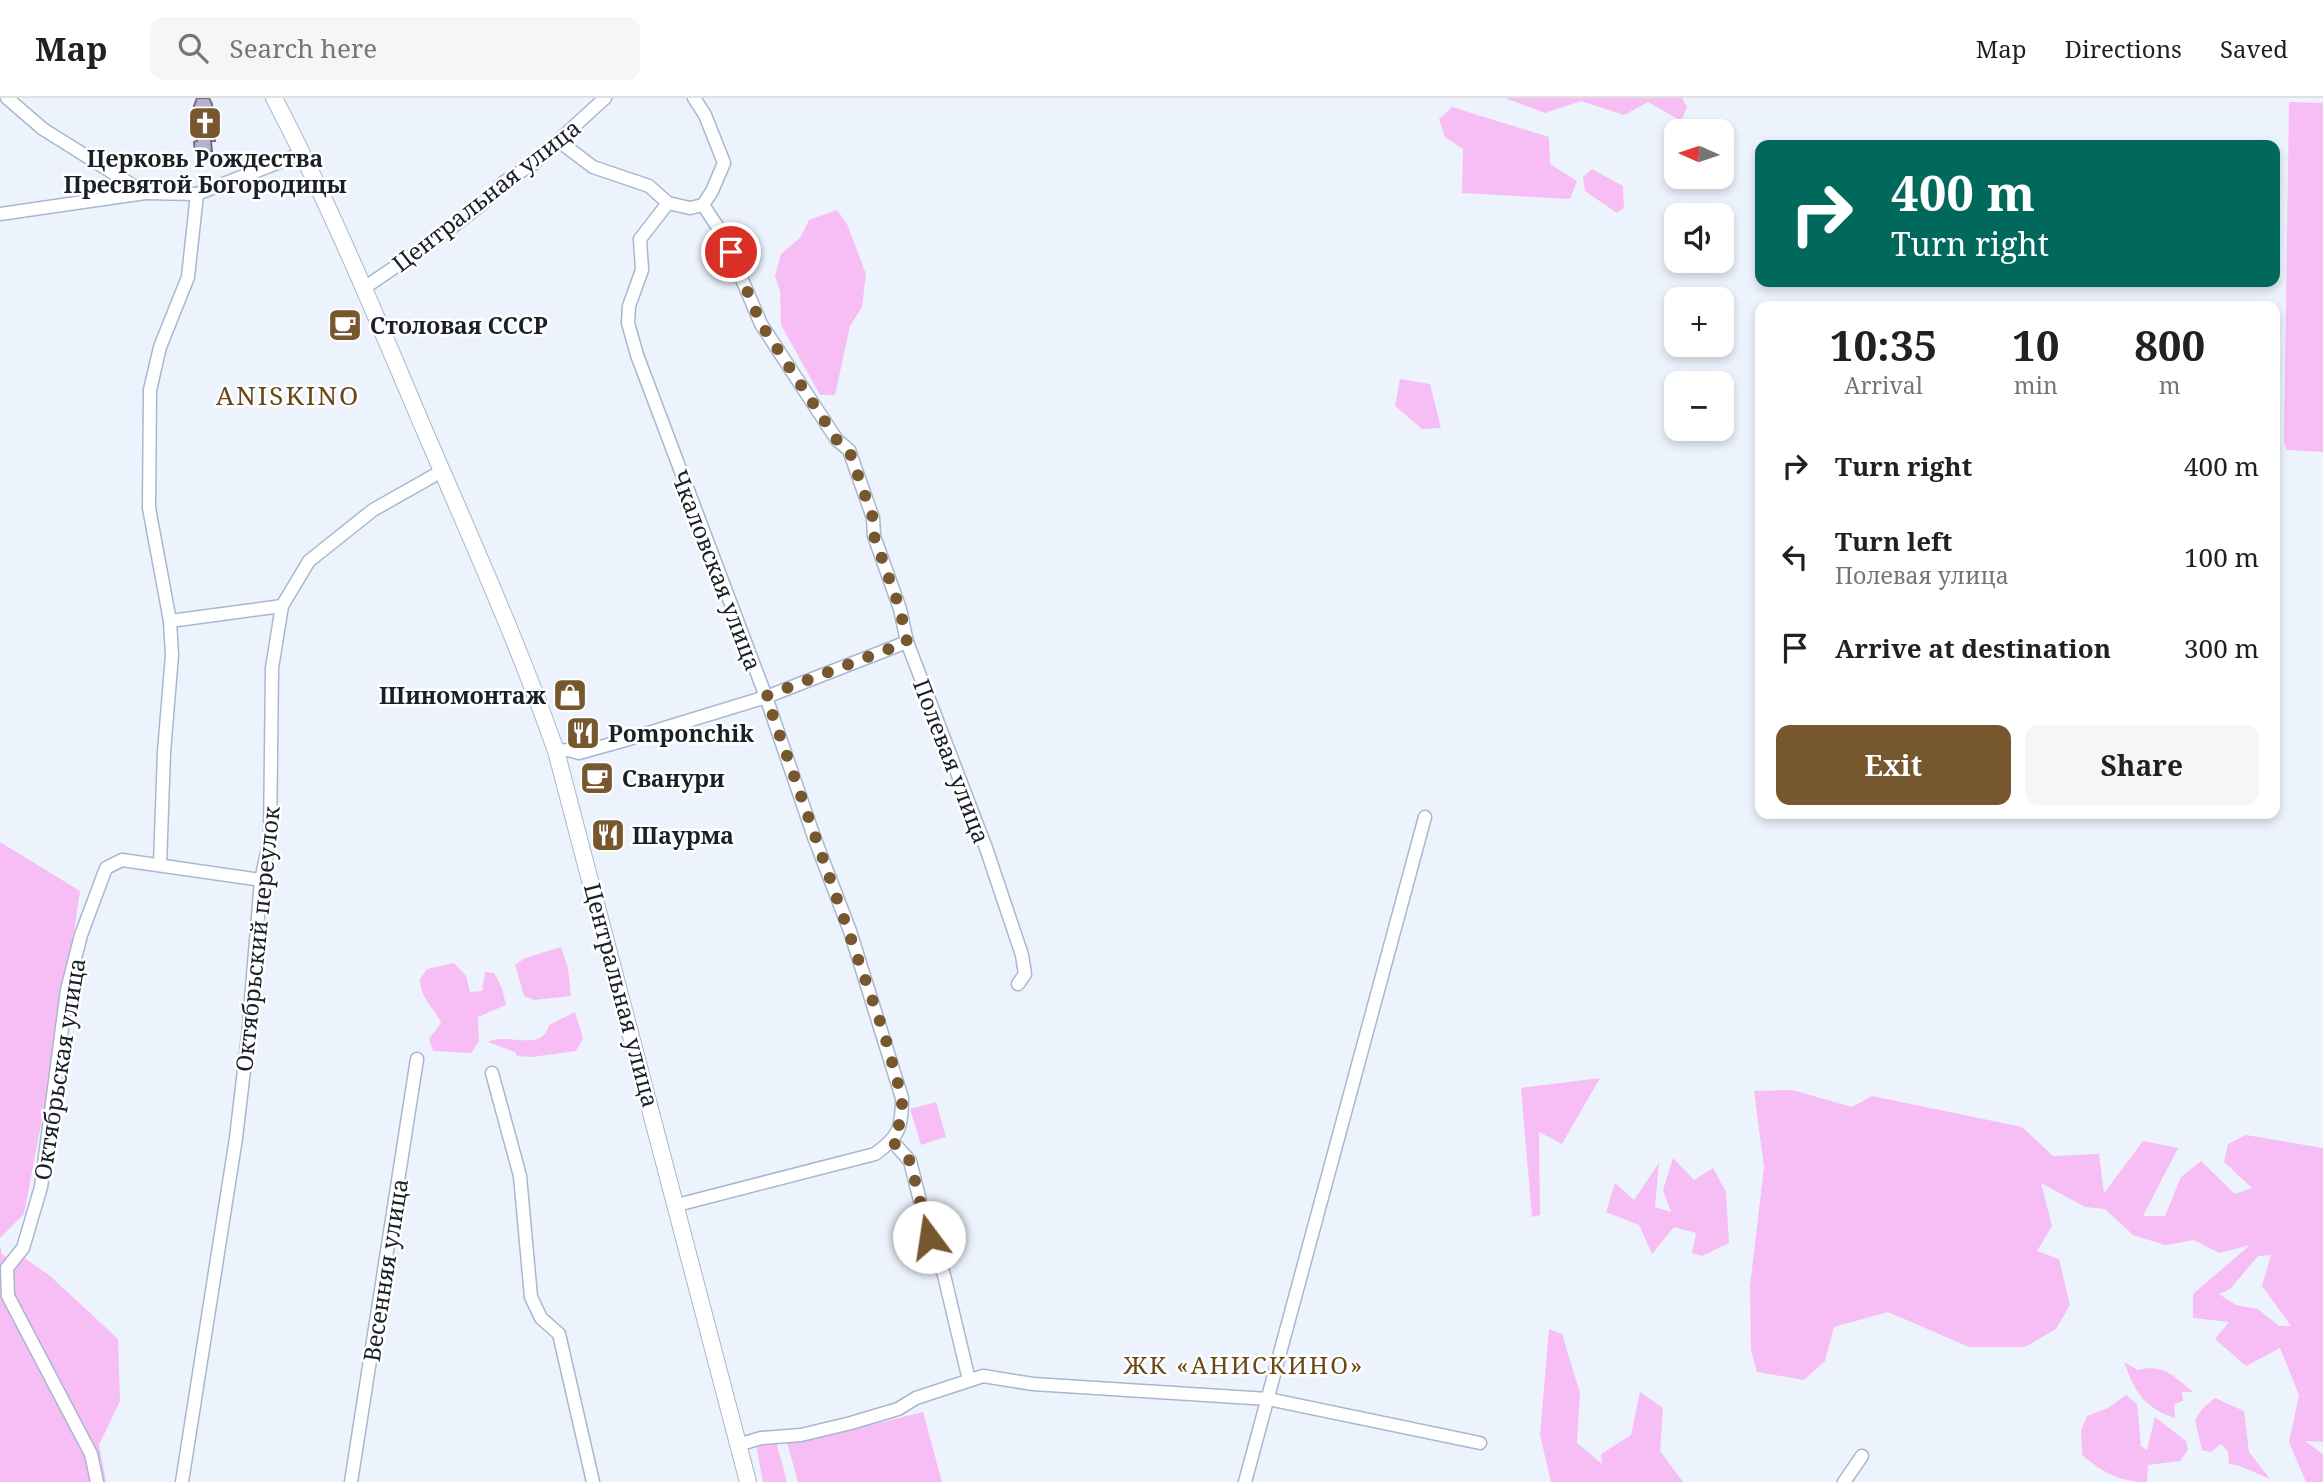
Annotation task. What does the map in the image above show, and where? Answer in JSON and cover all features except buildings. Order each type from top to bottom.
[{"type":"main road","name":"Центральная улица","points":[[274,98],[303,153],[364,288],[521,653],[556,751],[748,1482]]},
{"type":"street","points":[[7,98],[43,130],[145,193]]},
{"type":"street","name":"Центральная улица","points":[[364,288],[439,237],[482,204],[504,182],[533,164],[605,98]]},
{"type":"street","points":[[559,142],[593,167],[649,186],[668,203],[690,208],[703,205],[712,191],[723,163],[720,146],[694,98]]},
{"type":"street","points":[[0,214],[145,193],[197,194],[303,153]]},
{"type":"street","points":[[197,194],[188,277],[160,347],[150,390],[149,508],[170,621],[172,655],[164,752],[160,865],[261,880]]},
{"type":"street","name":"Чкаловская улица","points":[[668,203],[640,239],[642,270],[629,306],[628,323],[637,355],[687,491],[766,696],[884,1033],[902,1098],[902,1118],[892,1141]]},
{"type":"street","name":"Полевая улица","points":[[703,205],[723,235],[761,324],[837,440],[849,450],[873,518],[874,536],[900,609],[907,642],[986,848],[1022,956],[1025,974],[1018,984]]},
{"type":"street","name":"Октябрьский переулок","points":[[182,1482],[236,1138],[248,1036],[261,880],[270,839],[272,668],[282,606],[309,561],[373,510],[442,471]]},
{"type":"street","points":[[170,621],[282,606]]},
{"type":"street","points":[[556,751],[568,750],[579,754],[766,696],[907,642]]},
{"type":"street","points":[[1245,1482],[1424,817]]},
{"type":"street","name":"Октябрьская улица","points":[[97,1482],[91,1454],[8,1296],[6,1276],[11,1261],[23,1248],[41,1187],[67,990],[81,935],[97,889],[106,868],[113,863],[122,860],[160,865]]},
{"type":"street","name":"Весенняя улица","points":[[351,1482],[417,1059]]},
{"type":"street","points":[[492,1073],[520,1176],[531,1297],[541,1318],[559,1334],[593,1482]]},
{"type":"street","points":[[677,1205],[851,1162],[875,1154],[892,1141],[910,1161],[929,1237],[944,1275],[969,1380]]},
{"type":"street","points":[[738,1445],[761,1438],[801,1435],[898,1409],[916,1398],[983,1376],[1032,1384],[1268,1399],[1480,1443]]},
{"type":"street","points":[[1844,1482],[1862,1456]]},
{"type":"shaded area","points":[[1505,98],[1682,98],[1687,107],[1682,119],[1648,102],[1624,115],[1581,101],[1545,113]]},
{"type":"shaded area","points":[[2289,102],[2323,103],[2323,452],[2287,450],[2284,442]]},
{"type":"shaded area","points":[[1452,107],[1549,137],[1550,164],[1577,181],[1570,199],[1462,193],[1463,149],[1445,137],[1439,119]]},
{"type":"shaded area","points":[[1592,169],[1623,186],[1624,208],[1617,213],[1585,191],[1583,177]]},
{"type":"shaded area","points":[[837,210],[847,224],[866,274],[862,307],[850,326],[835,395],[820,395],[781,325],[780,291],[775,276],[781,254],[800,238],[809,220]]},
{"type":"shaded area","points":[[1400,379],[1430,384],[1441,428],[1422,429],[1395,406]]},
{"type":"shaded area","points":[[0,842],[80,891],[62,1014],[24,1214],[0,1238]]},
{"type":"shaded area","points":[[561,947],[568,968],[571,996],[534,1000],[524,996],[515,965],[525,958]]},
{"type":"shaded area","points":[[454,963],[466,976],[470,992],[482,991],[485,972],[494,973],[502,988],[506,1005],[478,1017],[479,1041],[471,1053],[433,1051],[429,1039],[441,1023],[425,998],[420,979],[427,969]]},
{"type":"shaded area","points":[[575,1012],[583,1038],[576,1051],[532,1057],[517,1056],[515,1052],[488,1042],[540,1038],[549,1025]]},
{"type":"shaded area","points":[[1600,1078],[1562,1144],[1539,1132],[1540,1215],[1532,1217],[1521,1088]]},
{"type":"shaded area","points":[[1792,1090],[1852,1107],[1872,1096],[2022,1127],[2053,1156],[2099,1154],[2104,1193],[2143,1141],[2178,1148],[2143,1216],[2165,1216],[2181,1177],[2201,1161],[2235,1194],[2252,1188],[2224,1162],[2228,1144],[2246,1135],[2323,1148],[2323,1442],[2305,1441],[2323,1454],[2323,1482],[2306,1482],[2289,1442],[2299,1395],[2280,1348],[2246,1366],[2215,1339],[2229,1322],[2193,1318],[2193,1294],[2250,1245],[2219,1253],[2194,1240],[2165,1245],[2133,1235],[2105,1209],[2085,1207],[2041,1183],[2052,1226],[2037,1251],[2059,1259],[2070,1305],[2056,1329],[2025,1347],[1969,1347],[1888,1312],[1834,1327],[1825,1361],[1804,1380],[1757,1372],[1751,1351],[1750,1286],[1764,1167],[1754,1091]],"holes":[[[2271,1255],[2262,1286],[2291,1326],[2279,1326],[2258,1309],[2236,1305],[2219,1294],[2230,1289],[2258,1256]]]},
{"type":"shaded area","points":[[936,1102],[946,1137],[921,1145],[910,1109]]},
{"type":"shaded area","points":[[1673,1158],[1694,1180],[1713,1168],[1726,1192],[1729,1243],[1702,1256],[1692,1253],[1696,1233],[1674,1227],[1652,1254],[1639,1225],[1606,1212],[1615,1183],[1634,1200],[1659,1163],[1655,1207],[1671,1212],[1663,1190]]},
{"type":"shaded area","points":[[0,1245],[2,1254],[11,1260],[20,1255],[49,1275],[118,1339],[120,1401],[99,1445],[106,1482],[0,1482]]},
{"type":"shaded area","points":[[1549,1329],[1562,1334],[1580,1393],[1577,1443],[1602,1464],[1601,1454],[1631,1435],[1640,1392],[1663,1408],[1660,1451],[1683,1482],[1551,1482],[1540,1435]]},
{"type":"shaded area","points":[[2124,1362],[2138,1370],[2154,1368],[2168,1373],[2193,1392],[2182,1392],[2183,1401],[2174,1404],[2175,1418],[2164,1414],[2142,1398]]},
{"type":"shaded area","points":[[2126,1395],[2137,1404],[2141,1446],[2147,1450],[2155,1417],[2186,1441],[2188,1450],[2180,1461],[2148,1465],[2147,1482],[2112,1475],[2082,1455],[2081,1431],[2087,1416],[2108,1408]]},
{"type":"shaded area","points":[[2215,1398],[2244,1411],[2249,1452],[2270,1479],[2229,1464],[2228,1451],[2221,1444],[2211,1452],[2202,1450],[2195,1420],[2202,1409]]},
{"type":"shaded area","points":[[923,1412],[942,1482],[798,1482],[786,1439],[818,1438]]},
{"type":"shaded area","points":[[776,1441],[787,1482],[763,1482],[757,1450],[759,1442]]},
{"type":"place","name":"Церковь Рождества Пресвятой Богородицы","points":[[205,123]]},
{"type":"place","name":"Столовая СССР","points":[[345,325]]},
{"type":"place","name":"Шиномонтаж","points":[[570,695]]},
{"type":"place","name":"Pomponchik","points":[[583,733]]},
{"type":"place","name":"Сванури","points":[[597,778]]},
{"type":"place","name":"Шаурма","points":[[608,835]]},
{"type":"district","name":"ANISKINO","points":[[288,395]]},
{"type":"district","name":"ЖК «АНИСКИНО»","points":[[1244,1364]]},
{"type":"route","points":[[731,252],[761,324],[837,440],[849,450],[873,518],[874,536],[904,625],[907,642],[766,696],[884,1033],[902,1098],[902,1118],[892,1141],[910,1161],[929,1237]]}]
